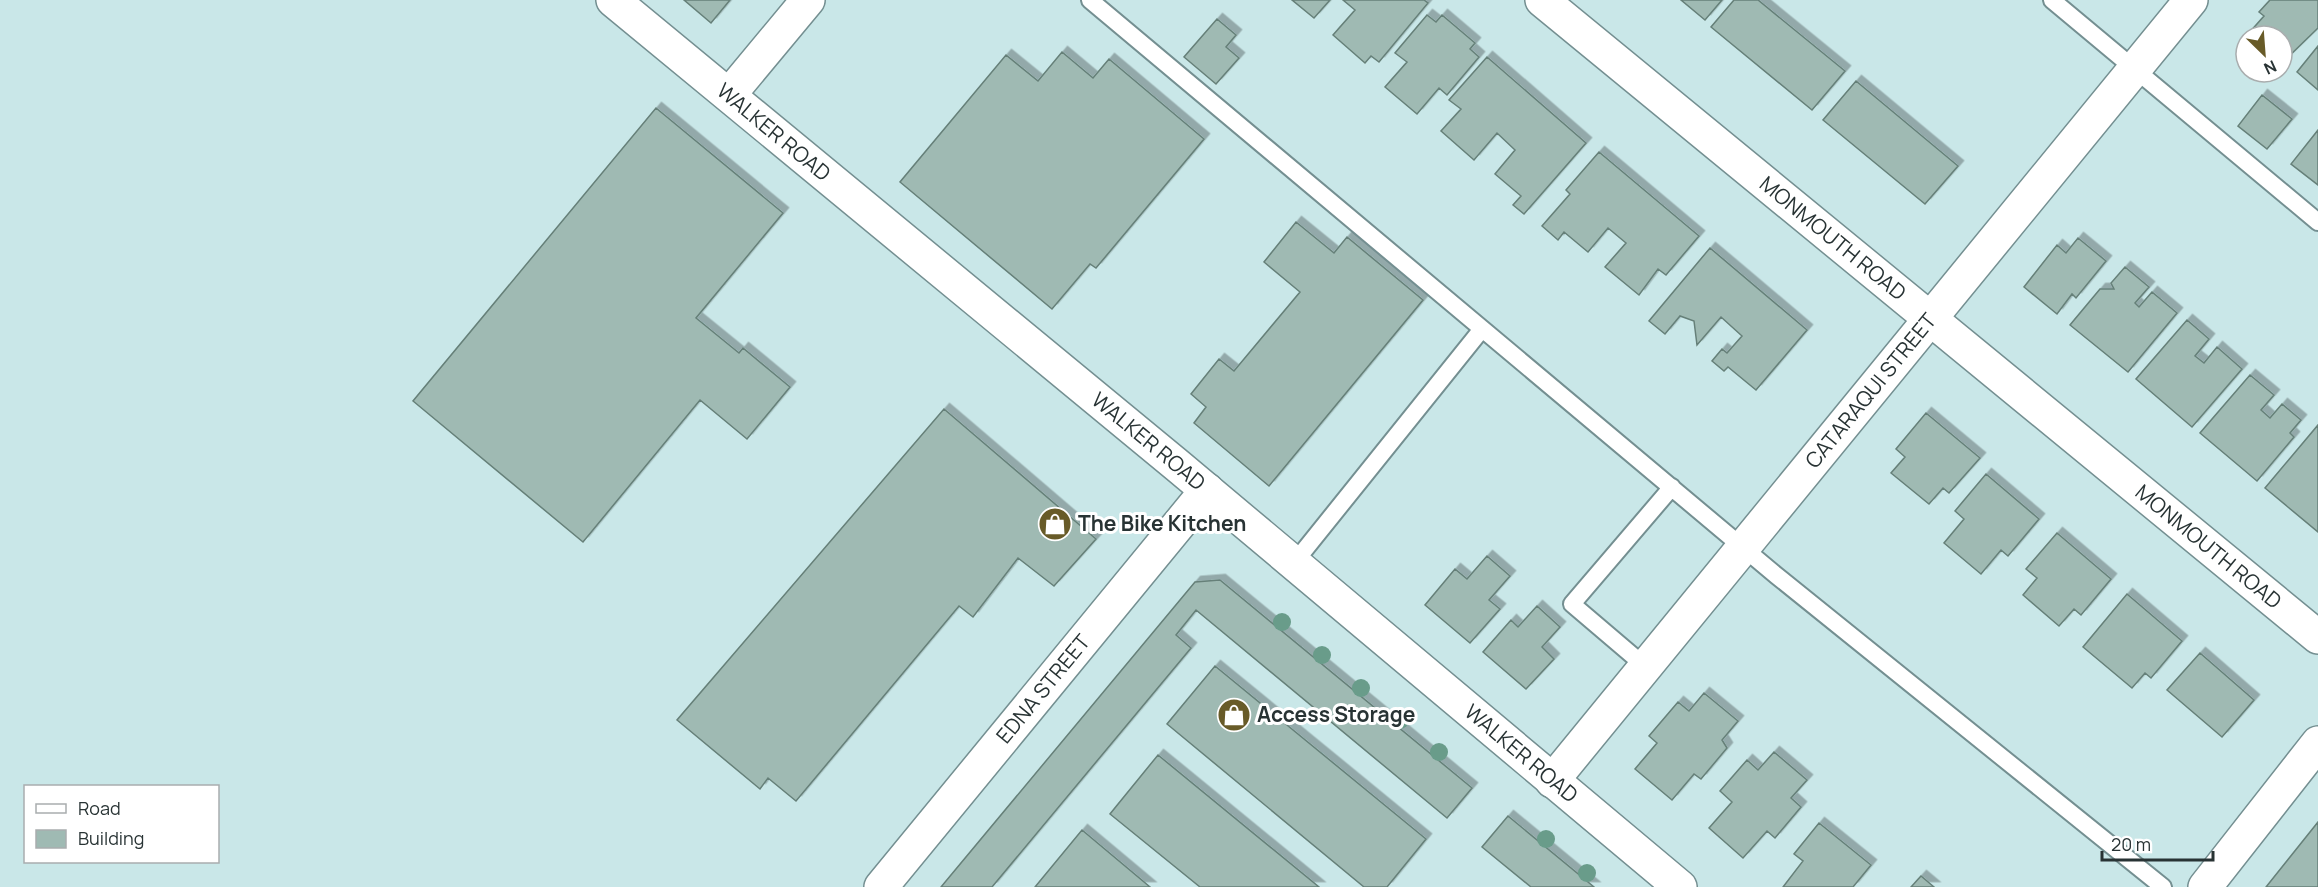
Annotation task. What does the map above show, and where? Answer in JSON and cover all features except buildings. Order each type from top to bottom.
[{"type":"street","name":"WALKER ROAD","points":[[614,0],[1208,490],[1680,887]]},
{"type":"street","points":[[729,95],[808,0]]},
{"type":"street","name":"MONMOUTH ROAD","points":[[1542,0],[2318,638]]},
{"type":"street","name":"CATARAQUI STREET","points":[[1552,781],[2191,0]]},
{"type":"street","name":"EDNA STREET","points":[[881,887],[1208,490]]},
{"type":"street","points":[[2205,887],[2318,743]]},
{"type":"lane","points":[[1090,0],[1743,547],[2163,887]]},
{"type":"lane","points":[[2052,0],[2318,222]]},
{"type":"lane","points":[[1294,563],[1482,329]]},
{"type":"lane","points":[[1646,667],[1572,604],[1672,488]]},
{"type":"place","name":"The Bike Kitchen","points":[[1055,524]]},
{"type":"place","name":"Access Storage","points":[[1234,715]]}]
